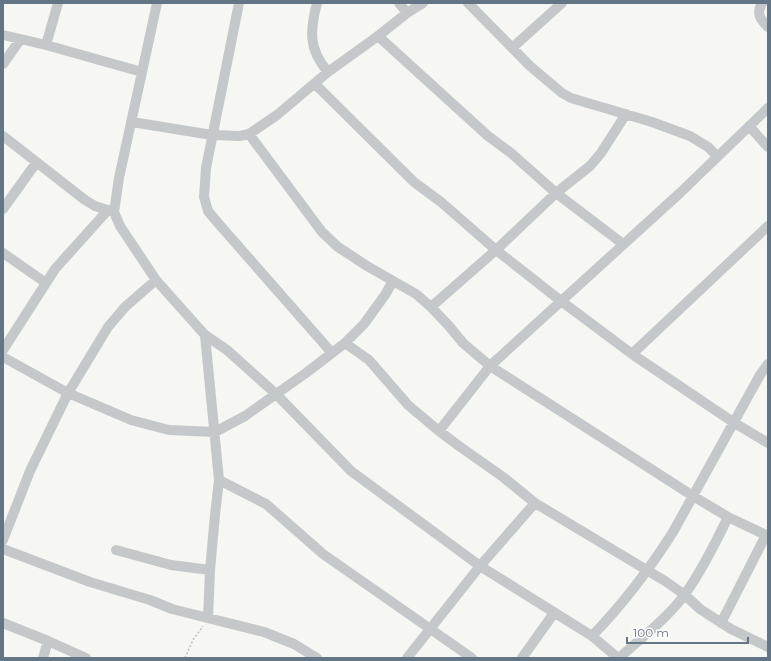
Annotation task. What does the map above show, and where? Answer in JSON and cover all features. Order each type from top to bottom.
[{"type":"street","points":[[46,46],[58,3]]},
{"type":"street","points":[[3,350],[46,282],[65,258],[100,220],[111,211],[132,122],[157,3]]},
{"type":"street","points":[[239,3],[206,168],[204,197],[208,211],[332,353]]},
{"type":"street","points":[[317,3],[313,20],[312,46],[321,64],[328,72]]},
{"type":"street","points":[[399,3],[406,13]]},
{"type":"street","points":[[132,122],[212,135],[240,136],[249,134],[277,115],[328,72],[378,36],[406,13],[423,3]]},
{"type":"street","points":[[468,3],[512,48],[562,93],[571,98],[626,114],[690,136],[708,147],[717,156]]},
{"type":"street","points":[[512,48],[562,3]]},
{"type":"street","points":[[762,3],[759,10],[759,15],[768,27]]},
{"type":"street","points":[[3,35],[142,72]]},
{"type":"street","points":[[378,36],[488,136],[511,153],[556,193],[623,244]]},
{"type":"street","points":[[3,64],[20,40]]},
{"type":"street","points":[[315,84],[414,182],[441,202],[496,250],[561,302],[632,354],[733,422],[768,443]]},
{"type":"street","points":[[438,431],[490,366],[681,192],[768,108]]},
{"type":"street","points":[[432,307],[496,250],[556,193],[590,166],[601,153],[626,114]]},
{"type":"street","points":[[749,126],[768,147]]},
{"type":"street","points":[[249,134],[322,232],[338,247],[416,294],[432,307],[463,342],[490,366],[692,496],[728,517],[767,535],[721,623]]},
{"type":"street","points":[[3,136],[85,200],[95,206],[111,211],[156,280],[205,334],[227,350],[276,394],[351,471],[480,566],[592,636],[619,658],[669,612],[685,595],[714,546],[728,517]]},
{"type":"street","points":[[3,209],[36,163]]},
{"type":"street","points":[[632,354],[768,226]]},
{"type":"street","points":[[3,253],[46,282]]},
{"type":"street","points":[[3,540],[30,471],[68,393],[108,327],[125,307],[156,280]]},
{"type":"street","points":[[3,357],[68,393],[131,420],[169,430],[215,432],[245,416],[345,343],[364,324],[393,281]]},
{"type":"street","points":[[205,334],[219,480],[214,515],[208,618]]},
{"type":"street","points":[[345,343],[369,360],[408,404],[438,431],[503,477],[535,502],[647,570],[685,595],[721,623],[768,647]]},
{"type":"street","points":[[592,636],[620,607],[673,532],[733,422],[768,364]]},
{"type":"street","points":[[219,480],[266,504],[323,554],[472,658]]},
{"type":"street","points":[[407,658],[480,566],[535,502]]},
{"type":"street","points":[[3,549],[90,582],[150,600],[183,612],[264,632],[294,644],[317,658]]},
{"type":"street","points":[[116,550],[171,565],[210,570]]},
{"type":"street","points":[[522,658],[554,613]]},
{"type":"street","points":[[3,624],[48,641],[86,658]]},
{"type":"street","points":[[43,658],[48,641]]},
{"type":"path","points":[[185,658],[192,640],[208,618]]}]
